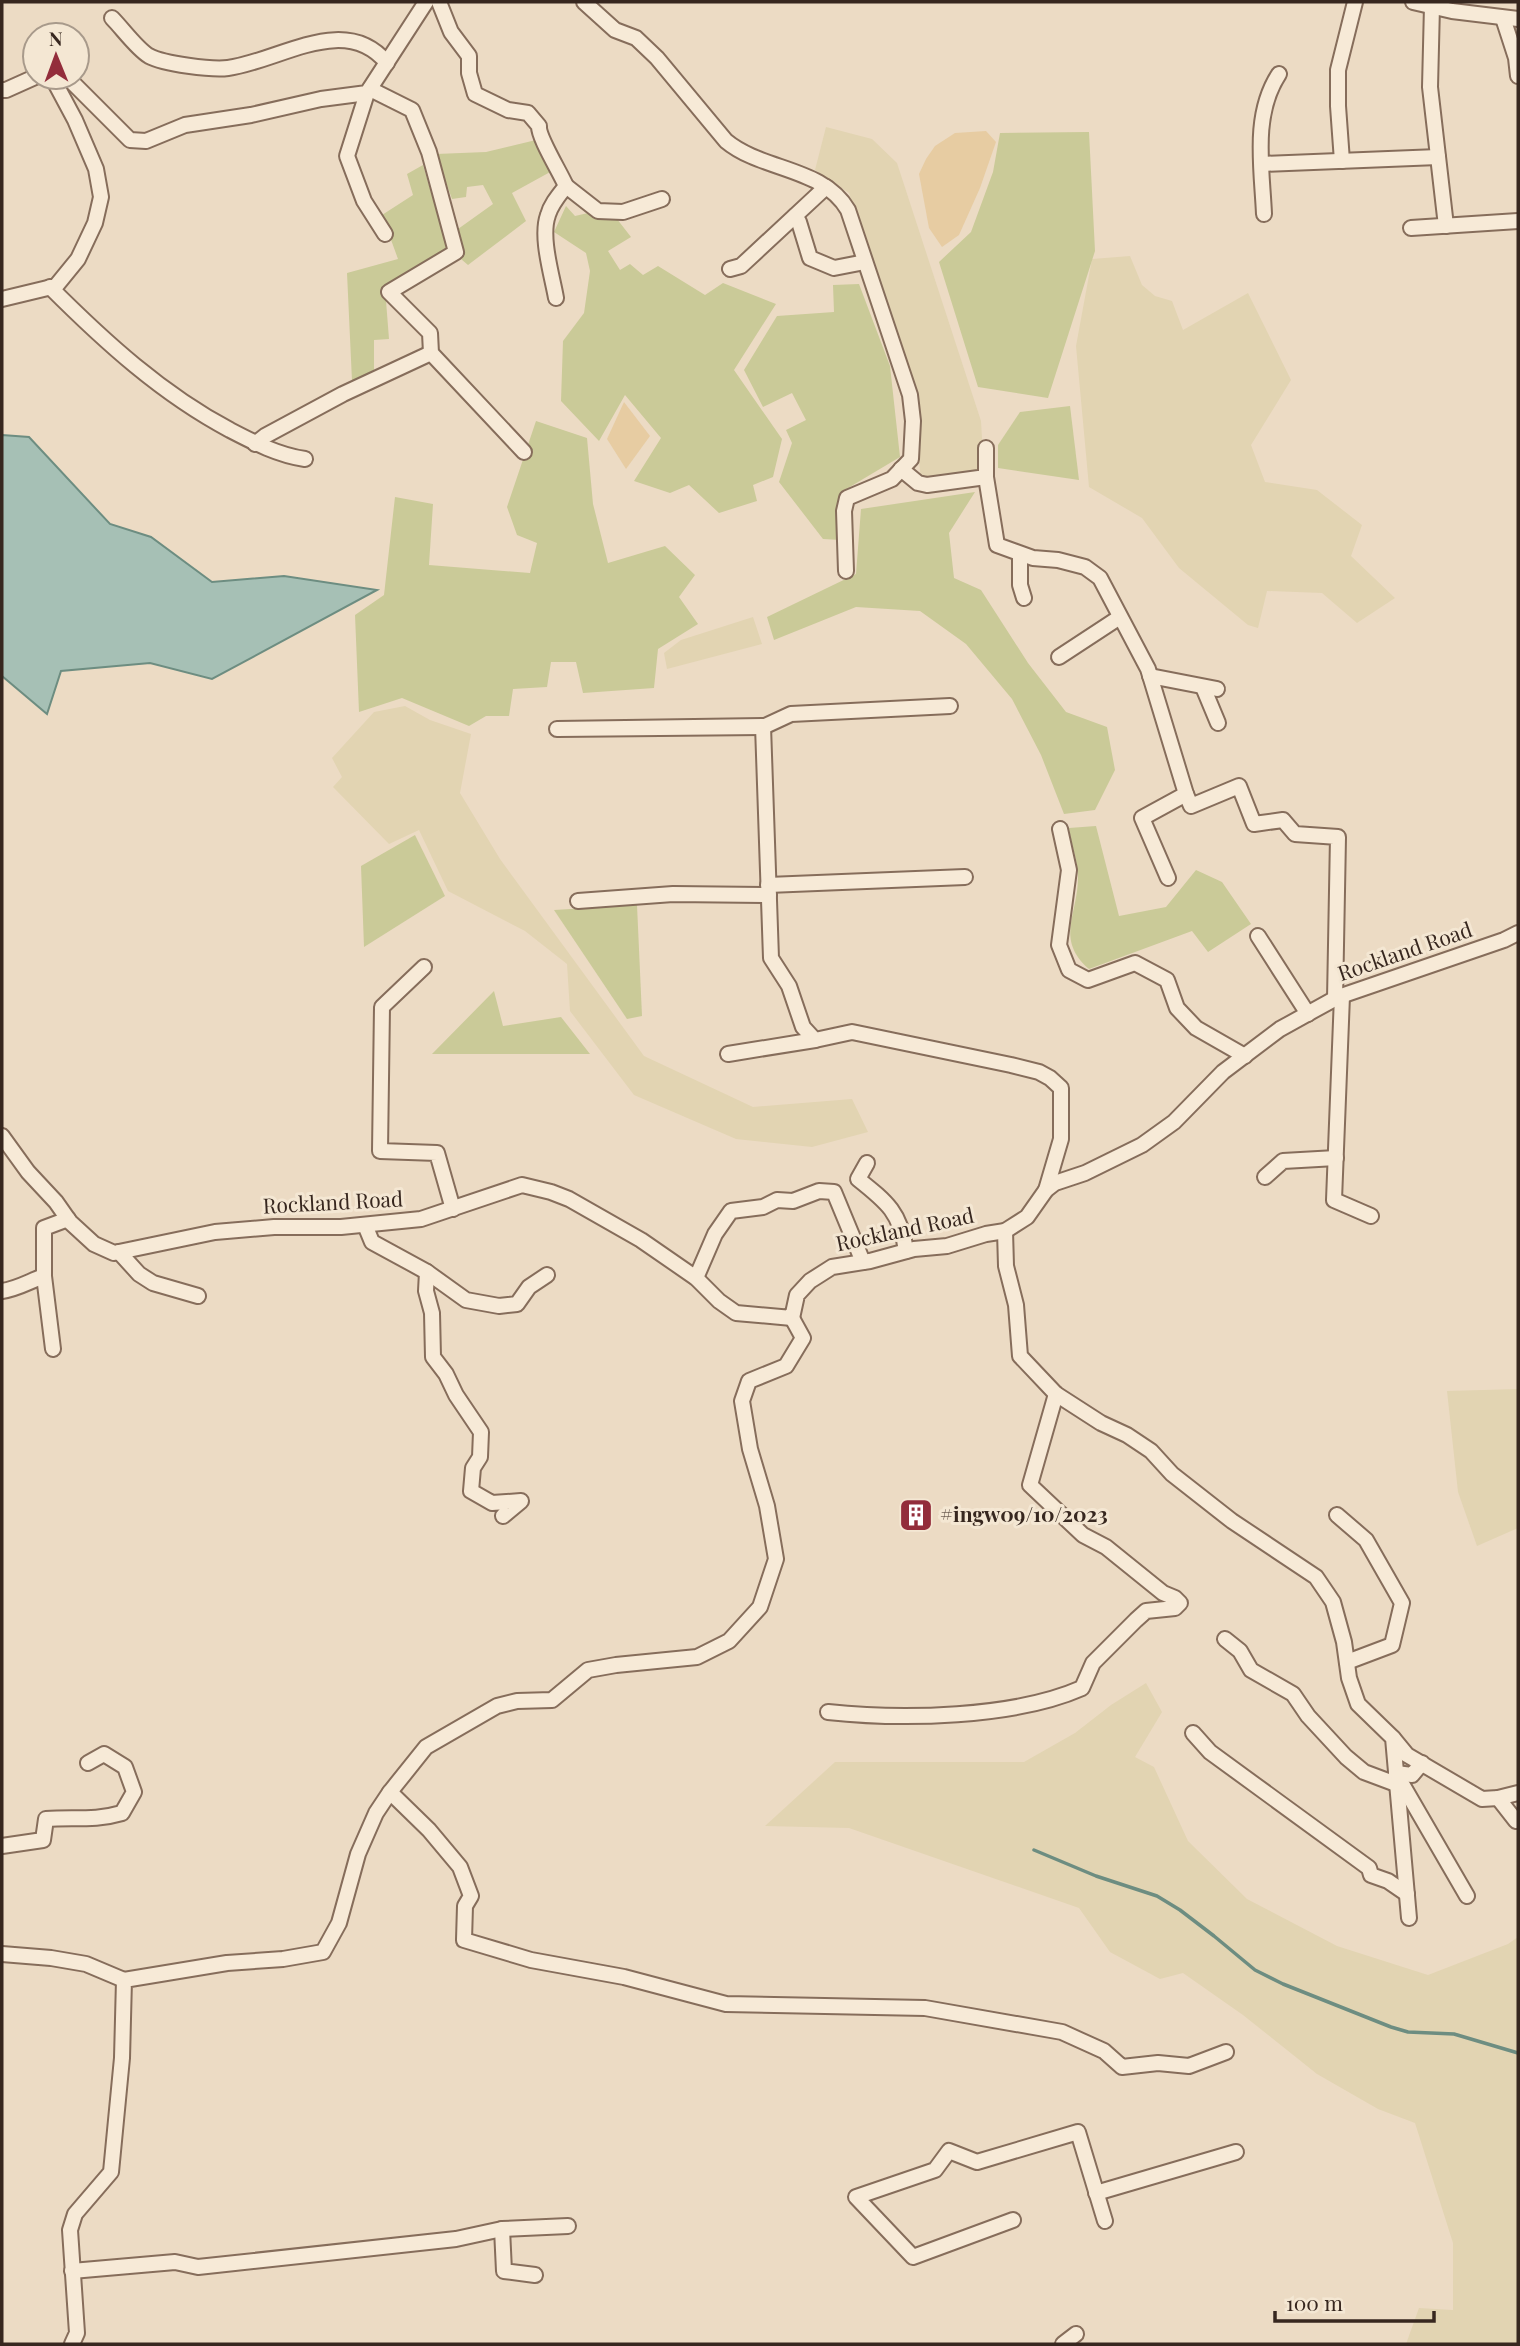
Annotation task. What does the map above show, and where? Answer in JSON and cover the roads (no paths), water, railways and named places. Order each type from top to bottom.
[{"type":"street","points":[[385,234],[364,201],[347,156],[368,91],[426,2]]},
{"type":"street","points":[[439,2],[452,32],[469,56],[469,74],[475,94],[508,110],[527,113],[539,126],[538,134],[566,186],[598,211],[623,212],[662,199]]},
{"type":"street","points":[[584,2],[615,30],[636,38],[657,58],[738,152],[811,178],[826,187],[848,210],[910,395],[913,450],[911,460],[892,479],[847,498],[844,511],[846,570]]},
{"type":"street","points":[[1342,161],[1338,70],[1355,2]]},
{"type":"street","points":[[1413,2],[1518,19]]},
{"type":"street","points":[[1432,6],[1430,87],[1446,226]]},
{"type":"street","points":[[112,18],[149,55],[174,64],[228,68],[293,49],[344,38],[376,49],[387,62]]},
{"type":"street","points":[[1503,18],[1516,58],[1518,76]]},
{"type":"street","points":[[1264,214],[1261,133],[1263,110],[1269,89],[1279,74]]},
{"type":"street","points":[[2,90],[21,83]]},
{"type":"street","points":[[2,299],[56,286],[78,259],[95,223],[100,197],[96,169],[62,91]]},
{"type":"street","points":[[81,91],[130,140],[146,141],[185,125],[251,115],[368,91],[412,110],[429,152],[456,252],[389,292],[430,333],[431,353],[524,452]]},
{"type":"street","points":[[1262,164],[1438,158]]},
{"type":"street","points":[[556,298],[547,246],[547,217],[552,204],[566,186]]},
{"type":"street","points":[[730,269],[741,266],[826,187]]},
{"type":"street","points":[[794,216],[799,222],[810,258],[834,268],[865,262]]},
{"type":"street","points":[[1411,228],[1518,221]]},
{"type":"street","points":[[50,288],[102,339],[194,411],[256,444],[286,456],[305,459]]},
{"type":"street","points":[[256,444],[265,436],[343,394],[431,353]]},
{"type":"street","points":[[986,448],[986,477],[998,545],[1020,554],[1085,567],[1100,578],[1150,676],[1191,806],[1239,786],[1254,824],[1283,820],[1295,834],[1338,836],[1339,997],[1334,1200],[1371,1216]]},
{"type":"street","points":[[901,469],[918,483],[927,485],[986,477]]},
{"type":"street","points":[[1020,554],[1020,585],[1024,598]]},
{"type":"street","points":[[1059,657],[1120,617]]},
{"type":"street","points":[[1150,676],[1210,688],[1218,723]]},
{"type":"street","points":[[763,726],[557,730],[763,727],[791,714],[950,706]]},
{"type":"street","points":[[763,726],[771,958],[789,986],[803,1027],[815,1040]]},
{"type":"street","points":[[1168,878],[1142,818],[1186,794]]},
{"type":"street","points":[[1060,829],[1069,870],[1059,945],[1069,970],[1088,979],[1135,963],[1167,980],[1177,1008],[1196,1028],[1245,1056]]},
{"type":"street","points":[[578,901],[965,877]]},
{"type":"street","name":"Rockland Road","points":[[119,1252],[215,1232],[274,1227],[365,1225],[421,1219],[522,1185],[569,1199],[641,1240],[696,1278],[719,1301],[736,1313],[792,1318],[797,1295],[810,1281],[832,1267],[906,1251],[947,1247],[986,1234],[1005,1231],[1027,1217],[1046,1190],[1055,1183],[1085,1173],[1142,1146],[1174,1122],[1223,1072],[1280,1029],[1339,997],[1518,933]]},
{"type":"street","points":[[1258,936],[1308,1014]]},
{"type":"street","points":[[424,967],[382,1007],[380,1151],[438,1153],[453,1209]]},
{"type":"street","points":[[728,1054],[852,1032],[1039,1072],[1051,1078],[1060,1088],[1060,1139],[1046,1190]]},
{"type":"street","points":[[2,1136],[27,1172],[94,1244],[119,1252],[139,1274],[153,1283],[198,1296]]},
{"type":"street","points":[[1265,1177],[1283,1161],[1336,1158]]},
{"type":"street","points":[[867,1163],[858,1179],[888,1203],[903,1231],[906,1251]]},
{"type":"street","points":[[696,1278],[715,1234],[731,1211],[763,1207],[777,1200],[793,1201],[819,1191],[834,1192],[863,1262]]},
{"type":"street","points":[[53,1349],[44,1276],[44,1228],[68,1219]]},
{"type":"street","points":[[365,1225],[372,1242],[427,1272],[466,1300],[499,1306],[517,1304],[529,1287],[547,1275]]},
{"type":"street","points":[[1005,1231],[1006,1266],[1016,1305],[1020,1356],[1056,1394],[1151,1451],[1172,1474],[1232,1521],[1317,1577],[1333,1602],[1344,1642],[1349,1678],[1358,1704],[1407,1755],[1482,1799],[1518,1793]]},
{"type":"street","points":[[427,1272],[426,1291],[432,1313],[433,1357],[481,1432],[480,1457],[473,1468],[471,1491],[492,1503],[521,1501],[503,1516]]},
{"type":"street","points":[[2,1291],[15,1289],[44,1276]]},
{"type":"street","points":[[2,1954],[51,1958],[86,1965],[124,1980],[227,1963],[283,1959],[323,1952],[339,1923],[358,1854],[376,1813],[390,1791],[426,1747],[477,1715],[507,1703],[552,1700],[588,1670],[697,1657],[729,1641],[761,1606],[776,1559],[767,1506],[750,1449],[742,1401],[749,1381],[786,1366],[803,1338],[792,1318]]},
{"type":"street","points":[[828,1712],[875,1717],[975,1712],[1063,1696],[1082,1688],[1093,1663],[1146,1611],[1175,1608],[1180,1603],[1163,1594],[1105,1547],[1083,1535],[1030,1485],[1056,1394]]},
{"type":"street","points":[[1337,1516],[1366,1539],[1402,1603],[1392,1645],[1347,1662]]},
{"type":"street","points":[[1225,1639],[1240,1651],[1251,1670],[1293,1694],[1317,1726],[1364,1772],[1396,1778],[1412,1775],[1422,1763]]},
{"type":"street","points":[[1194,1733],[1210,1752],[1369,1868],[1371,1875],[1388,1881],[1406,1894]]},
{"type":"street","points":[[1393,1738],[1409,1918]]},
{"type":"street","points":[[2,1846],[43,1840],[46,1819],[101,1819],[122,1813],[134,1792],[125,1767],[104,1754],[88,1763]]},
{"type":"street","points":[[1396,1778],[1467,1896]]},
{"type":"street","points":[[390,1791],[429,1830],[460,1867],[471,1896],[465,1906],[464,1940],[531,1959],[624,1977],[726,2004],[925,2008],[1062,2032],[1104,2051],[1122,2067],[1158,2063],[1189,2066],[1226,2052]]},
{"type":"street","points":[[1497,1798],[1517,1821]]},
{"type":"street","points":[[72,2344],[77,2333],[70,2230],[75,2214],[111,2172],[122,2058],[124,1980]]},
{"type":"street","points":[[1013,2220],[913,2258],[856,2197],[935,2170],[950,2151],[976,2162],[1077,2132],[1105,2221]]},
{"type":"street","points":[[1096,2193],[1236,2152]]},
{"type":"street","points":[[72,2271],[175,2262],[198,2267],[456,2239],[502,2229],[568,2225]]},
{"type":"street","points":[[502,2229],[504,2271],[535,2275]]},
{"type":"street","points":[[1063,2344],[1076,2334]]},
{"type":"waterway","points":[[1034,1850],[1096,1876],[1157,1896],[1180,1910],[1255,1970],[1283,1984],[1408,2032],[1454,2034],[1518,2053]]},
{"type":"place","name":"#ingw09/10/2023","points":[[916,1515]]}]
